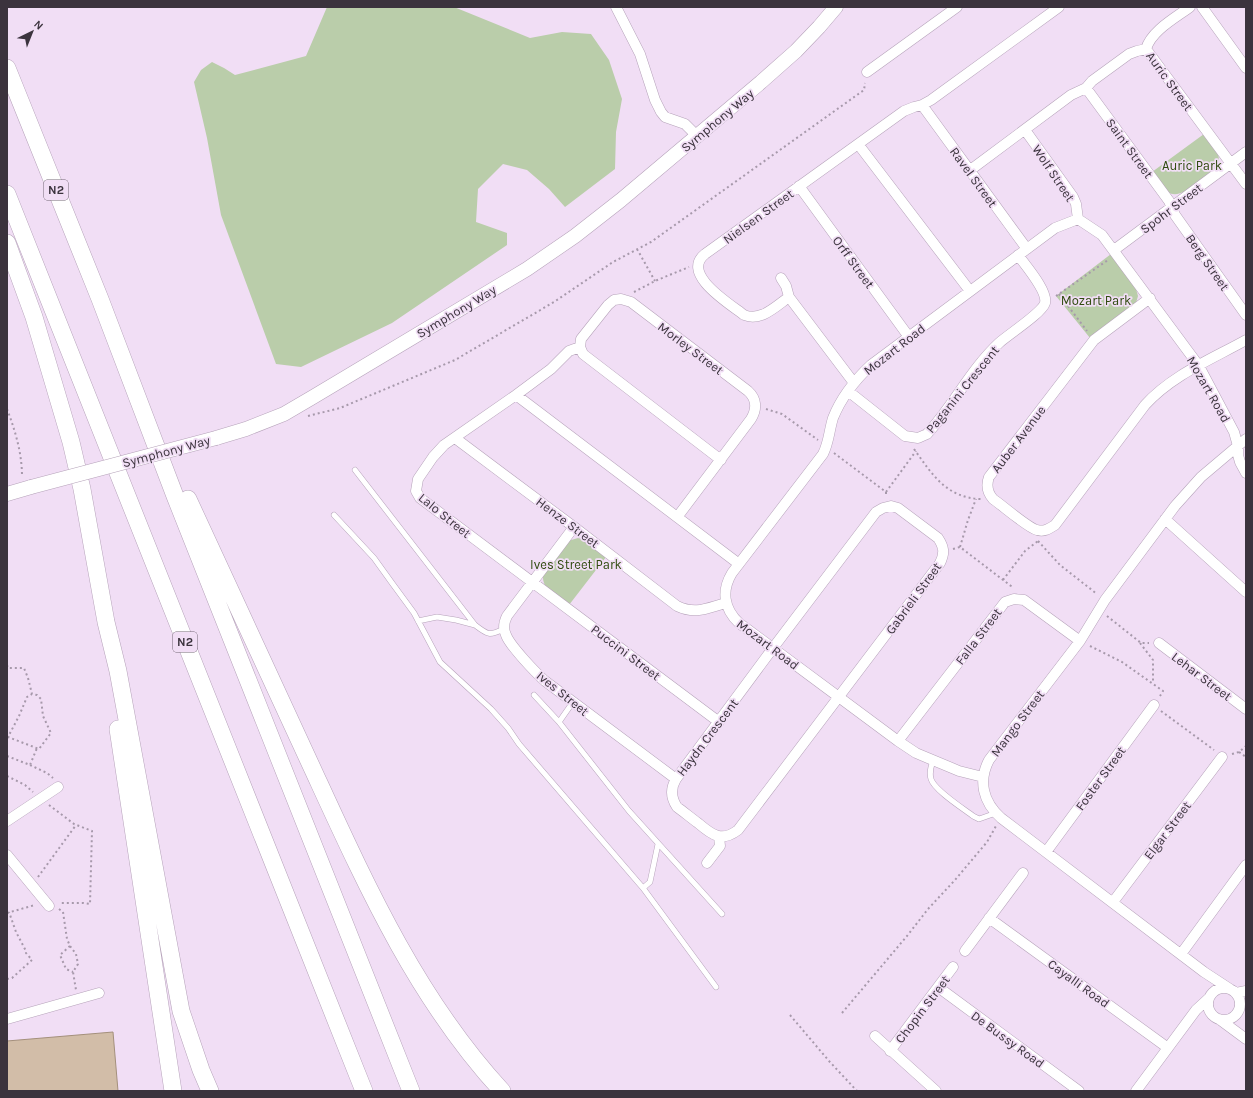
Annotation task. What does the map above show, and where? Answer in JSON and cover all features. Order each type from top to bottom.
[{"type":"highway","name":"N2","points":[[7,68],[100,299],[178,503],[411,1091]]},
{"type":"highway","name":"N2","points":[[7,194],[364,1091]]},
{"type":"highway","points":[[7,243],[34,317],[71,442],[82,489],[106,622],[118,671],[181,1011],[200,1070],[210,1091]]},
{"type":"highway","points":[[100,299],[142,391],[187,498],[357,866],[404,956],[431,998],[460,1040],[502,1091]]},
{"type":"highway","points":[[106,622],[108,668],[173,1091]]},
{"type":"main road","name":"Symphony Way","points":[[7,494],[216,438],[246,429],[284,414],[527,269],[575,236],[621,200],[796,52],[836,7]]},
{"type":"street","points":[[616,7],[640,54],[655,100],[661,112],[665,117],[685,124],[697,136]]},
{"type":"street","points":[[868,72],[957,7]]},
{"type":"street","points":[[970,291],[858,144],[904,111],[914,106],[922,106],[1059,7]]},
{"type":"street","name":"Auric Street","points":[[1190,7],[1154,34],[1149,40],[1146,49],[1231,163]]},
{"type":"street","points":[[1202,7],[1246,68]]},
{"type":"street","points":[[969,171],[1071,95],[1086,88],[1092,81],[1129,54],[1146,49]]},
{"type":"street","name":"Saint Street","points":[[1086,88],[1169,201],[1172,208]]},
{"type":"street","name":"Ravel Street","points":[[922,106],[1027,249]]},
{"type":"street","name":"Wolf Street","points":[[1024,130],[1073,197],[1076,204],[1078,219]]},
{"type":"street","name":"Nielsen Street","points":[[699,263],[705,254],[858,144]]},
{"type":"street","name":"Spohr Street","points":[[1116,252],[1246,152]]},
{"type":"street","points":[[1231,163],[1246,184]]},
{"type":"street","name":"Orff Street","points":[[798,186],[909,337]]},
{"type":"street","name":"Berg Street","points":[[1172,208],[1175,215],[1246,315]]},
{"type":"street","name":"Mozart Road","points":[[983,777],[959,771],[916,753],[898,741],[734,618],[726,603],[725,591],[729,579],[823,454],[829,442],[831,425],[836,411],[851,387],[871,365],[1055,228],[1078,219],[1085,225],[1099,232],[1116,252],[1199,366],[1229,422],[1238,446],[1240,462],[1246,473]]},
{"type":"street","points":[[1018,256],[1041,288],[1045,298],[1045,303]]},
{"type":"street","points":[[699,263],[698,268],[701,278],[711,290],[744,315],[749,317],[754,318],[762,315],[789,297]]},
{"type":"street","points":[[781,278],[786,286],[789,297],[851,387],[906,436]]},
{"type":"street","name":"Auber Avenue","points":[[993,499],[987,486],[989,477],[1094,340],[1150,298]]},
{"type":"street","points":[[621,299],[614,300],[608,305],[581,339],[580,351],[721,460]]},
{"type":"street","name":"Morley Street","points":[[621,299],[631,302],[752,394],[755,405],[753,416],[678,516]]},
{"type":"street","name":"Paganini Crescent","points":[[906,436],[918,438],[927,434],[988,354],[1003,339],[1034,316],[1045,303]]},
{"type":"street","points":[[993,499],[1033,529],[1043,531],[1047,530],[1054,524],[1151,399],[1163,388],[1184,374],[1246,340]]},
{"type":"street","name":"Lalo Street","points":[[532,582],[420,498],[416,487],[418,479],[433,457],[444,445],[551,369],[569,351],[580,347]]},
{"type":"street","points":[[516,395],[678,516],[739,564]]},
{"type":"street","name":"Henze Street","points":[[455,438],[677,606],[689,611],[695,611],[726,603]]},
{"type":"street","name":"Mango Street","points":[[1233,991],[1204,972],[999,816],[988,803],[983,784],[983,777],[989,760],[1080,641],[1098,609],[1165,518],[1201,477],[1246,439]]},
{"type":"street","name":"Gabrieli Street","points":[[773,648],[879,510],[891,506],[898,508],[938,538],[944,551],[940,563],[839,697]]},
{"type":"street","points":[[1165,518],[1246,592]]},
{"type":"street","points":[[504,629],[507,616],[574,527]]},
{"type":"street","name":"Puccini Street","points":[[532,582],[719,722]]},
{"type":"street","name":"Falla Street","points":[[898,741],[1001,605],[1009,600],[1024,600],[1080,641]]},
{"type":"street","name":"Ives Street","points":[[504,629],[508,640],[545,681],[676,779]]},
{"type":"street","name":"Lehar Street","points":[[1159,643],[1246,709]]},
{"type":"street","name":"Haydn Crescent","points":[[719,837],[710,833],[677,807],[672,794],[672,789],[676,779],[773,648]]},
{"type":"street","points":[[707,863],[720,846],[719,837],[729,836],[738,830],[839,697]]},
{"type":"street","name":"Foster Street","points":[[1046,852],[1154,705]]},
{"type":"street","name":"Elgar Street","points":[[1113,902],[1222,757]]},
{"type":"street","points":[[7,821],[58,787]]},
{"type":"street","points":[[7,855],[47,904]]},
{"type":"street","points":[[1181,954],[1246,865]]},
{"type":"street","points":[[965,951],[1023,873]]},
{"type":"street","name":"Cayalli Road","points":[[989,918],[1168,1048]]},
{"type":"street","name":"Chopin Street","points":[[890,1051],[953,967]]},
{"type":"street","points":[[1204,972],[1210,984],[1208,1006],[1210,1012],[1243,1037]]},
{"type":"street","name":"De Bussy Road","points":[[938,987],[1078,1091]]},
{"type":"street","points":[[1136,1091],[1196,1010],[1204,1004],[1210,996],[1217,990],[1224,988],[1233,991],[1246,991]]},
{"type":"street","points":[[1233,991],[1239,1000],[1241,1008],[1237,1021],[1243,1037]]},
{"type":"street","points":[[7,1018],[99,993]]},
{"type":"street","points":[[1189,1020],[1204,1016],[1226,1020],[1232,1018],[1241,1008]]},
{"type":"street","name":"Chopin Street","points":[[875,1036],[936,1091]]},
{"type":"lane","points":[[355,470],[474,625],[485,633],[494,634],[504,629]]},
{"type":"lane","points":[[334,514],[374,558],[392,583],[418,621],[440,662],[491,708],[508,728],[519,744],[643,888],[716,987]]},
{"type":"lane","points":[[418,621],[437,617],[474,625]]},
{"type":"lane","points":[[534,695],[559,722],[629,811],[722,914]]},
{"type":"lane","points":[[559,722],[573,702]]},
{"type":"lane","points":[[933,760],[930,771],[931,780],[936,787],[973,816],[979,818],[999,816]]},
{"type":"lane","points":[[643,888],[650,882],[658,844]]},
{"type":"path","points":[[308,416],[340,408],[455,360],[554,302],[612,262],[650,242],[864,90],[868,72]]},
{"type":"path","points":[[637,250],[655,281]]},
{"type":"path","points":[[1045,303],[1116,252]]},
{"type":"path","points":[[621,299],[655,281],[699,263]]},
{"type":"path","points":[[1059,294],[1094,340]]},
{"type":"path","points":[[7,409],[16,431],[22,476]]},
{"type":"path","points":[[906,436],[934,477],[954,493],[976,498],[993,499]]},
{"type":"path","points":[[886,492],[916,451]]},
{"type":"path","points":[[960,547],[976,498]]},
{"type":"path","points":[[1033,529],[1038,541],[1060,565],[1105,600]]},
{"type":"path","points":[[1003,580],[1025,551],[1038,541]]},
{"type":"path","points":[[944,551],[960,547]]},
{"type":"path","points":[[960,547],[1011,586],[1014,599]]},
{"type":"path","points":[[1098,609],[1139,642],[1153,660],[1152,684]]},
{"type":"path","points":[[1080,641],[1122,662],[1163,691],[1154,705],[1222,757],[1239,752],[1246,746]]},
{"type":"path","points":[[1139,642],[1159,643]]},
{"type":"path","points":[[7,664],[8,668],[24,668],[32,694]]},
{"type":"path","points":[[30,765],[37,748],[39,749],[51,733],[43,716],[41,699],[37,695],[32,694],[27,697],[8,736],[37,748]]},
{"type":"path","points":[[1239,752],[1246,757]]},
{"type":"path","points":[[7,756],[47,773],[54,778],[58,787]]},
{"type":"path","points":[[7,776],[25,785],[60,814],[76,825],[92,831],[90,904],[61,903],[54,905],[63,912],[67,938],[70,946],[76,954],[78,964],[73,972],[78,999]]},
{"type":"path","points":[[842,1013],[928,909],[987,842],[999,816]]},
{"type":"path","points":[[30,884],[38,877],[76,825]]},
{"type":"path","points":[[7,979],[12,978],[32,960],[26,953],[26,950],[16,932],[8,912],[47,904]]},
{"type":"path","points":[[70,946],[60,955],[66,969],[73,972]]},
{"type":"path","points":[[790,1015],[828,1061],[857,1091]]},
{"type":"green space","points":[[327,7],[454,7],[530,38],[562,32],[591,34],[609,60],[622,99],[616,132],[615,169],[565,207],[549,189],[527,170],[503,164],[478,189],[476,222],[507,233],[507,245],[392,323],[301,367],[276,364],[221,215],[207,138],[194,82],[201,70],[212,62],[235,75],[306,56]]},
{"type":"green space","name":"Auric Park","points":[[1204,134],[1218,154],[1219,163],[1217,168],[1186,191],[1173,194],[1168,192],[1152,172]]},
{"type":"green space","name":"Mozart Park","points":[[1111,254],[1136,289],[1138,296],[1136,303],[1090,338],[1056,296]]},
{"type":"green space","name":"Ives Street Park","points":[[578,538],[606,557],[569,605],[548,589],[543,581],[543,576],[568,541]]},
{"type":"building","points":[[113,1032],[118,1091],[7,1091],[7,1041]]}]
